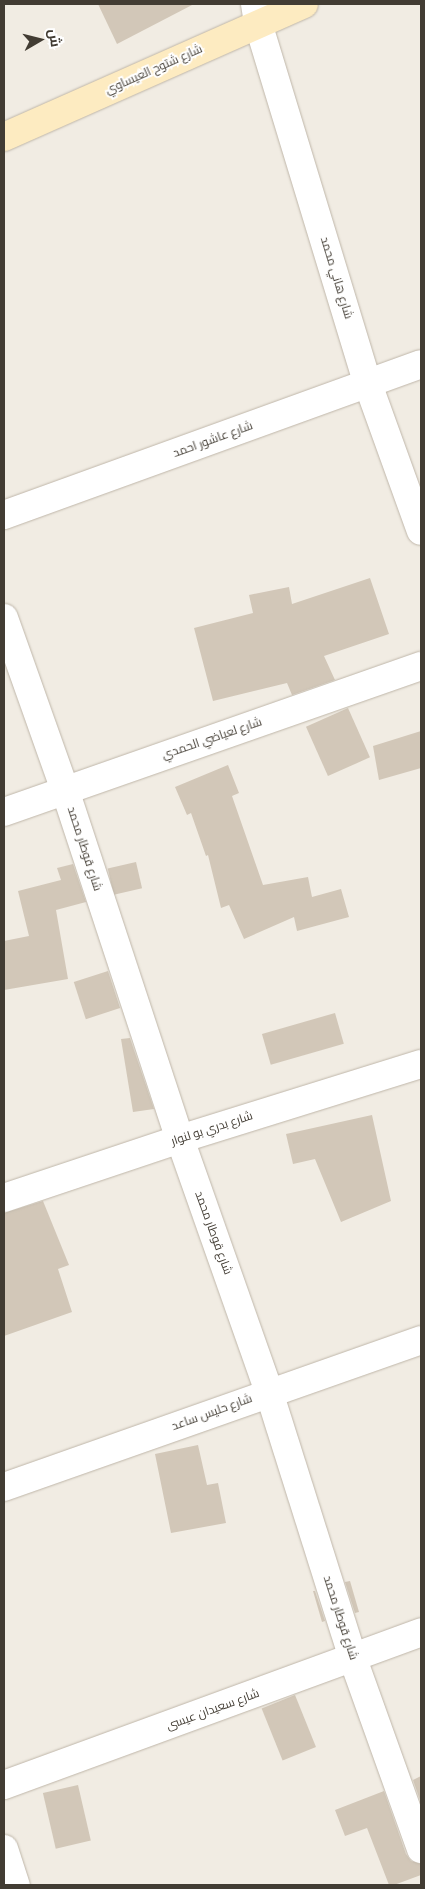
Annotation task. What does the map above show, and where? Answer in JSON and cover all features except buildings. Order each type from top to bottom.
[{"type":"street","name":"شارع شتوح العيساوي","points":[[4,137],[257,13],[304,4]]},
{"type":"street","name":"شارع هاني محمد","points":[[257,13],[368,384],[421,531]]},
{"type":"street","name":"شارع عاشور احمد","points":[[4,516],[421,364]]},
{"type":"street","name":"شارع قوطار محمد","points":[[4,618],[65,790],[180,1139],[270,1392],[353,1659],[421,1849]]},
{"type":"street","name":"شارع لعياضي الحمدي","points":[[4,812],[421,666]]},
{"type":"street","name":"شارع بدري بو لنوار","points":[[4,1198],[180,1139],[421,1064]]},
{"type":"street","name":"شارع حليس ساعد","points":[[4,1487],[421,1340]]},
{"type":"street","name":"شارع سعيدان عيسى","points":[[4,1785],[353,1659],[421,1632]]},
{"type":"street","points":[[4,1849],[16,1885]]}]
